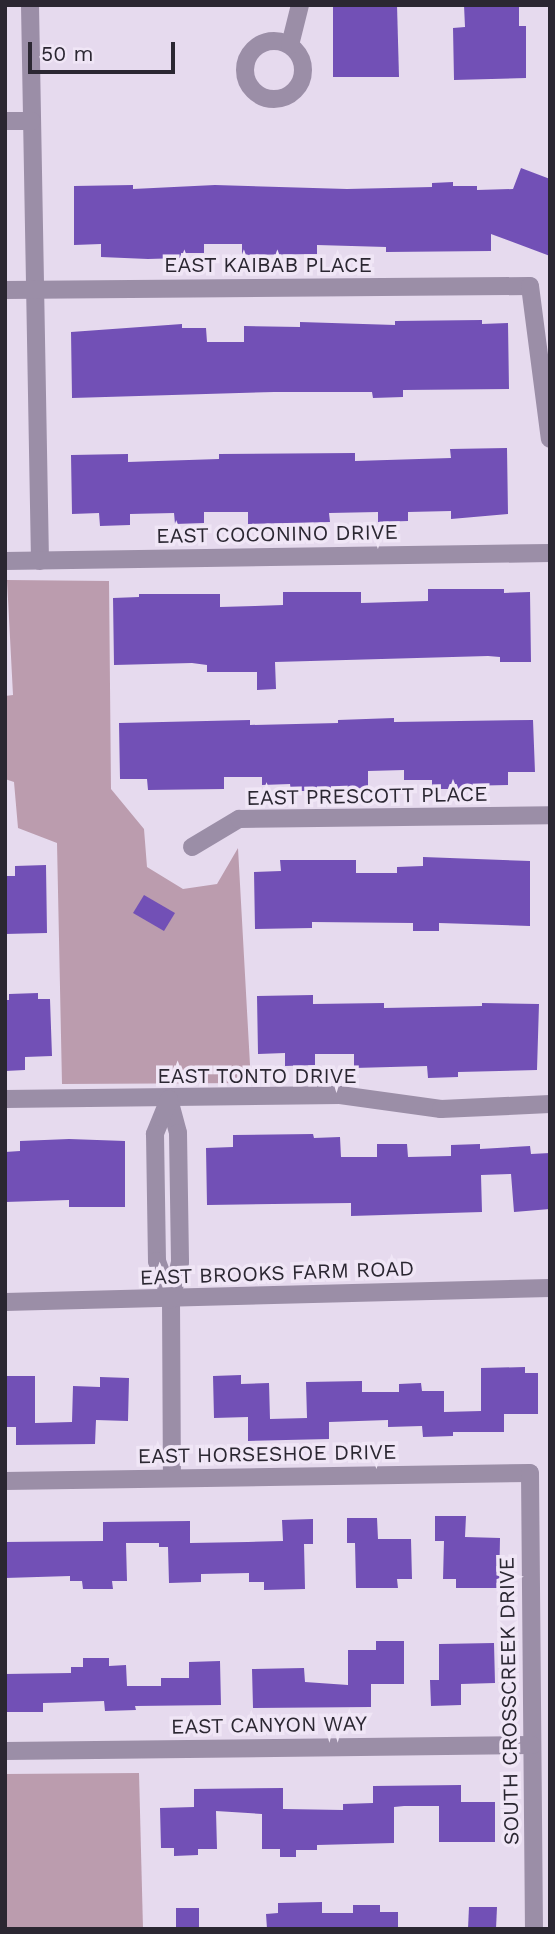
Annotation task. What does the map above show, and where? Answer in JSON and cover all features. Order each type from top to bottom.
[{"type":"street","points":[[30,5],[40,561]]},
{"type":"street","points":[[290,45],[300,5]]},
{"type":"street","points":[[5,121],[32,121]]},
{"type":"street","name":"EAST KAIBAB PLACE","points":[[5,290],[530,286],[550,439]]},
{"type":"street","name":"EAST COCONINO DRIVE","points":[[5,561],[550,553]]},
{"type":"street","name":"EAST PRESCOTT PLACE","points":[[192,847],[239,819],[550,815]]},
{"type":"street","name":"EAST TONTO DRIVE","points":[[5,1099],[169,1099],[340,1094],[441,1109],[550,1104]]},
{"type":"street","points":[[169,1099],[155,1133],[157,1261],[171,1300],[172,1477]]},
{"type":"street","name":"EAST BROOKS FARM ROAD","points":[[5,1302],[171,1300],[550,1288]]},
{"type":"street","name":"EAST HORSESHOE DRIVE","points":[[5,1481],[530,1473]]},
{"type":"street","name":"SOUTH CROSSCREEK DRIVE","points":[[530,1473],[534,1929]]},
{"type":"street","name":"EAST CANYON WAY","points":[[5,1751],[532,1745]]},
{"type":"shaded area","points":[[7,580],[109,581],[111,789],[144,829],[147,867],[183,889],[217,884],[238,848],[251,1083],[62,1084],[57,843],[18,828],[14,782],[5,779],[5,696],[13,695]]},
{"type":"shaded area","points":[[139,1773],[143,1929],[5,1929],[5,1774]]},
{"type":"building","points":[[333,5],[397,5],[399,77],[333,77]]},
{"type":"building","points":[[464,5],[519,5],[519,26],[526,26],[526,78],[454,80],[453,28],[465,27]]},
{"type":"building","points":[[521,168],[550,179],[550,256],[491,234],[491,251],[386,252],[386,247],[317,245],[317,254],[242,255],[242,244],[204,244],[204,253],[181,253],[181,258],[148,259],[101,257],[101,244],[74,245],[74,186],[133,185],[133,189],[215,185],[347,189],[432,187],[432,183],[453,182],[453,186],[477,186],[477,190],[513,189]]},
{"type":"building","points":[[482,320],[482,324],[508,323],[509,389],[403,390],[403,397],[373,398],[372,392],[274,392],[72,398],[71,332],[182,324],[182,328],[206,328],[207,342],[244,342],[244,326],[300,327],[300,322],[395,325],[395,321]]},
{"type":"building","points":[[507,448],[508,514],[451,519],[451,511],[408,512],[408,521],[378,522],[378,512],[329,513],[330,522],[248,524],[248,512],[204,512],[204,523],[175,524],[174,513],[130,514],[130,525],[100,526],[99,513],[72,514],[71,455],[128,454],[128,462],[219,459],[219,454],[355,453],[355,461],[451,458],[450,449]]},
{"type":"building","points":[[428,589],[504,589],[504,593],[530,592],[531,662],[500,662],[500,657],[488,656],[275,662],[276,689],[257,690],[257,672],[207,672],[207,665],[192,663],[114,665],[113,598],[139,597],[139,594],[220,594],[220,607],[283,605],[283,592],[361,592],[361,603],[428,601]]},
{"type":"building","points":[[394,718],[394,722],[533,720],[535,772],[508,772],[508,785],[461,786],[461,789],[432,789],[432,780],[404,780],[404,770],[368,771],[368,788],[321,791],[291,791],[290,784],[262,785],[262,777],[224,777],[224,789],[148,790],[147,779],[120,779],[119,723],[250,720],[250,725],[338,723],[338,720]]},
{"type":"building","points":[[423,857],[530,861],[530,926],[439,923],[439,931],[413,931],[413,923],[312,922],[312,928],[255,929],[254,872],[281,871],[280,860],[356,860],[356,873],[397,873],[397,867],[423,866]]},
{"type":"building","points":[[46,865],[47,933],[5,934],[5,876],[15,876],[15,866]]},
{"type":"building","points":[[144,895],[175,913],[164,931],[133,913]]},
{"type":"building","points":[[38,993],[38,999],[50,999],[52,1056],[25,1057],[25,1070],[5,1071],[5,1000],[9,1000],[9,994]]},
{"type":"building","points":[[313,995],[313,1004],[384,1003],[384,1008],[482,1006],[482,1003],[539,1004],[537,1070],[458,1072],[458,1077],[428,1078],[427,1066],[354,1068],[354,1054],[315,1054],[315,1065],[285,1066],[285,1053],[258,1054],[257,996]]},
{"type":"building","points":[[313,1134],[314,1138],[340,1137],[341,1157],[377,1157],[377,1144],[407,1144],[408,1157],[451,1156],[451,1145],[480,1144],[480,1149],[530,1146],[531,1154],[550,1153],[550,1209],[514,1212],[511,1174],[481,1175],[482,1212],[351,1216],[351,1203],[207,1205],[206,1148],[233,1147],[233,1135]]},
{"type":"building","points":[[20,1141],[125,1141],[125,1207],[69,1207],[69,1200],[5,1202],[5,1152],[20,1151]]},
{"type":"building","points":[[525,1367],[525,1373],[538,1373],[538,1414],[504,1414],[504,1432],[453,1432],[453,1436],[423,1437],[422,1426],[388,1427],[388,1420],[329,1422],[329,1439],[248,1441],[248,1417],[214,1418],[213,1376],[241,1375],[241,1384],[269,1383],[270,1419],[307,1418],[306,1382],[362,1381],[362,1392],[399,1392],[399,1384],[421,1383],[422,1391],[444,1391],[444,1412],[481,1411],[481,1368]]},
{"type":"building","points":[[5,1376],[35,1376],[35,1423],[72,1422],[73,1386],[100,1387],[100,1377],[129,1378],[128,1421],[96,1420],[95,1444],[16,1445],[16,1427],[5,1427]]},
{"type":"building","points":[[435,1516],[466,1516],[465,1537],[500,1538],[499,1588],[456,1588],[456,1579],[443,1579],[444,1541],[435,1541]]},
{"type":"building","points":[[347,1518],[377,1518],[378,1539],[411,1539],[412,1579],[397,1579],[398,1588],[356,1588],[355,1543],[347,1543]]},
{"type":"building","points":[[313,1519],[313,1544],[304,1544],[305,1589],[264,1590],[264,1582],[249,1582],[249,1573],[201,1574],[201,1582],[169,1583],[168,1547],[159,1547],[159,1543],[126,1543],[127,1581],[112,1581],[113,1589],[83,1589],[82,1581],[70,1581],[70,1576],[5,1578],[5,1542],[103,1541],[103,1522],[190,1521],[190,1543],[283,1541],[282,1520]]},
{"type":"building","points":[[376,1641],[404,1641],[404,1684],[371,1684],[371,1707],[253,1708],[252,1669],[304,1668],[305,1682],[348,1685],[348,1650],[376,1650]]},
{"type":"building","points":[[494,1643],[495,1683],[461,1684],[461,1705],[431,1706],[430,1680],[439,1680],[439,1644]]},
{"type":"building","points":[[83,1658],[109,1658],[109,1666],[126,1665],[127,1686],[161,1686],[161,1678],[189,1678],[189,1662],[220,1661],[221,1705],[135,1706],[136,1710],[105,1711],[104,1701],[43,1703],[43,1712],[5,1712],[5,1674],[71,1673],[71,1667],[83,1667]]},
{"type":"building","points":[[461,1785],[461,1802],[495,1802],[495,1842],[439,1842],[439,1806],[404,1806],[394,1807],[394,1843],[317,1845],[317,1850],[296,1850],[296,1857],[280,1857],[280,1849],[262,1849],[262,1814],[216,1811],[217,1849],[198,1849],[198,1855],[174,1856],[174,1848],[161,1848],[160,1808],[194,1807],[194,1789],[283,1788],[283,1809],[343,1810],[343,1804],[373,1803],[373,1786]]},
{"type":"building","points":[[322,1902],[322,1913],[353,1913],[353,1905],[380,1905],[380,1912],[398,1912],[398,1929],[267,1929],[266,1914],[278,1913],[278,1903]]},
{"type":"building","points":[[469,1907],[497,1907],[496,1929],[468,1929]]},
{"type":"building","points":[[176,1908],[199,1908],[199,1929],[176,1929]]}]
